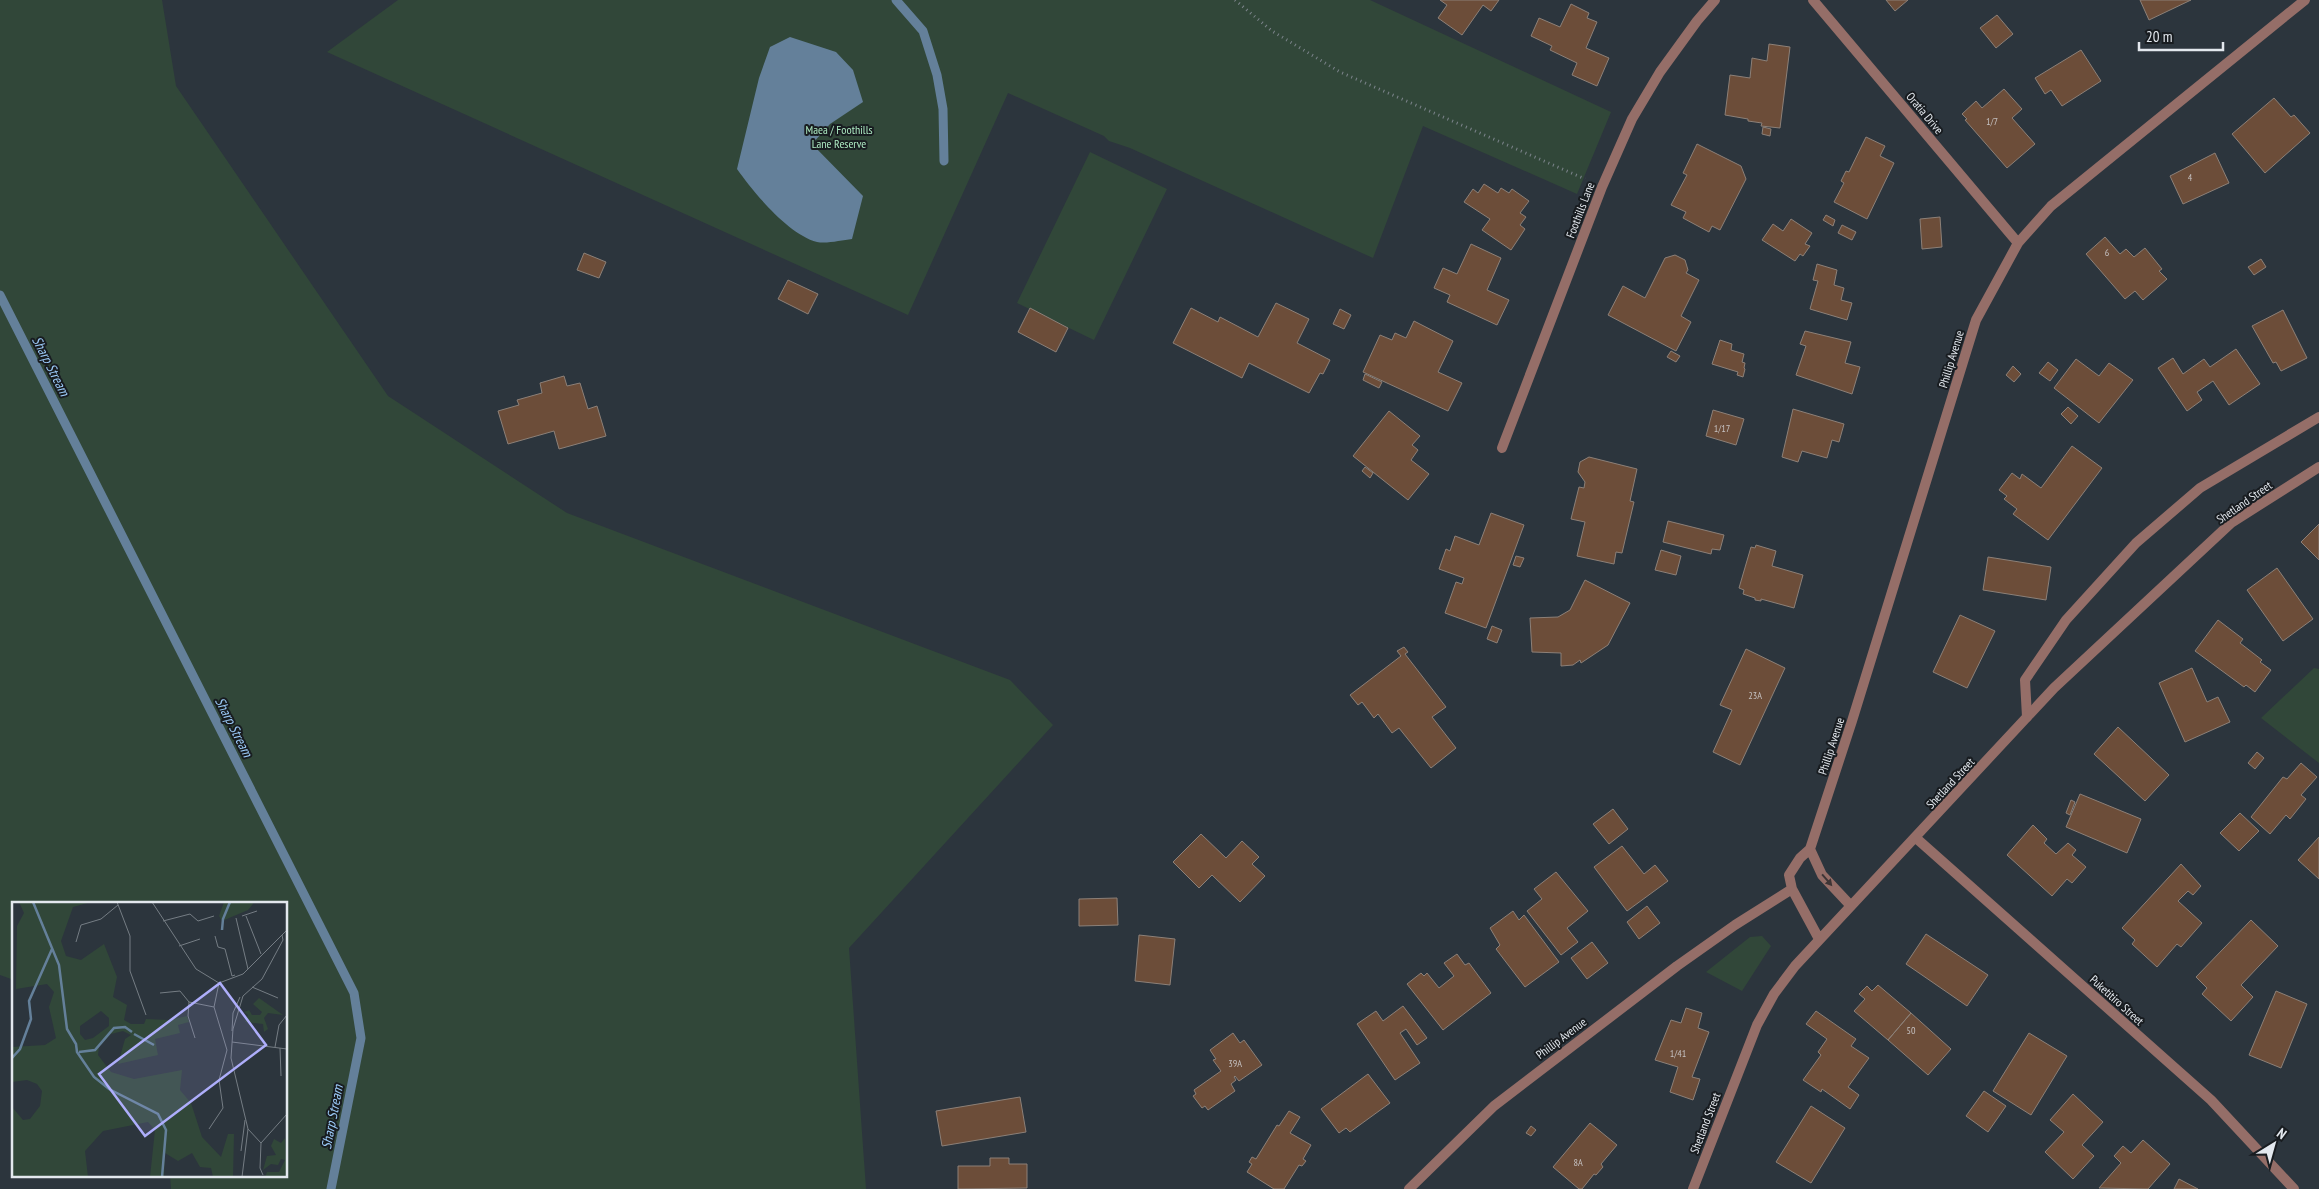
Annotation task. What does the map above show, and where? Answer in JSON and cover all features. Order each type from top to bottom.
[{"type":"street","name":"Foothills Lane","points":[[1502,448],[1602,187],[1632,119],[1660,72],[1696,22],[1715,0]]},
{"type":"street","name":"Oratia Drive","points":[[1813,0],[2018,242]]},
{"type":"street","name":"Phillip Avenue","points":[[1409,1189],[1414,1182],[1494,1106],[1677,966],[1734,925],[1792,890],[1789,874],[1800,858],[1810,849],[1852,721],[1976,320],[2018,242],[2052,206],[2304,0]]},
{"type":"street","points":[[2027,717],[2025,680],[2066,620],[2136,543],[2200,488],[2319,417]]},
{"type":"street","name":"Shetland Street","points":[[1693,1189],[1757,1025],[1774,994],[1819,938],[1916,838],[2054,688],[2231,523],[2319,467]]},
{"type":"street","name":"Puketitiro Street","points":[[1916,838],[2211,1100],[2294,1189]]},
{"type":"street","points":[[1810,849],[1822,875],[1851,906]]},
{"type":"street","points":[[1792,890],[1819,938]]},
{"type":"path","points":[[1235,0],[1272,31],[1340,72],[1587,180]]},
{"type":"green space","points":[[0,0],[162,0],[176,86],[388,396],[567,513],[1010,680],[1053,725],[849,948],[866,1189],[171,1189],[170,1176],[288,1176],[288,902],[12,902],[12,979],[0,975]]},
{"type":"green space","name":"Maea / Foothills Lane Reserve","points":[[398,0],[1370,0],[1611,112],[1577,194],[1423,126],[1373,258],[1130,148],[1109,141],[1104,136],[1008,93],[908,315],[327,52]]},
{"type":"green space","points":[[1090,152],[1167,189],[1094,340],[1017,303]]},
{"type":"green space","points":[[2314,668],[2319,669],[2319,763],[2261,718]]},
{"type":"green space","points":[[1762,936],[1771,946],[1742,991],[1706,972],[1750,937]]},
{"type":"water","points":[[790,37],[836,52],[853,70],[863,102],[830,124],[812,144],[863,196],[852,239],[817,242],[806,238],[772,212],[737,169],[759,78],[770,47]]},
{"type":"building","points":[[1440,0],[1499,0],[1491,11],[1483,5],[1462,35],[1438,18],[1447,5]]},
{"type":"building","points":[[1886,0],[1908,0],[1895,11]]},
{"type":"building","points":[[2140,0],[2191,0],[2149,20]]},
{"type":"building","points":[[1571,4],[1589,13],[1587,18],[1597,22],[1586,48],[1609,58],[1597,86],[1572,75],[1577,63],[1550,50],[1552,46],[1531,36],[1539,18],[1560,27]]},
{"type":"building","points":[[1997,15],[2013,34],[1996,48],[1980,28]]},
{"type":"building","points":[[1769,44],[1790,47],[1780,128],[1761,126],[1762,123],[1725,115],[1730,75],[1750,78],[1752,58],[1767,61]]},
{"type":"building","points":[[2081,50],[2101,81],[2062,106],[2051,90],[2045,94],[2035,78]]},
{"type":"building","points":[[2004,89],[2022,109],[2012,118],[2035,144],[2007,168],[1965,120],[1967,119],[1962,114],[1976,101],[1982,108]]},
{"type":"building","points":[[2274,98],[2291,117],[2294,115],[2310,133],[2265,173],[2232,134]]},
{"type":"building","points":[[1763,127],[1771,129],[1770,136],[1762,134]]},
{"type":"building","points":[[1866,137],[1885,146],[1880,156],[1894,163],[1867,219],[1834,202],[1844,183],[1841,181],[1846,171],[1849,172]]},
{"type":"building","points":[[1697,144],[1741,166],[1746,179],[1720,230],[1712,226],[1709,232],[1683,218],[1686,212],[1671,205],[1687,175],[1683,173]]},
{"type":"building","points":[[2215,153],[2229,183],[2183,204],[2170,176]]},
{"type":"building","points":[[1484,184],[1498,193],[1501,188],[1509,193],[1512,189],[1529,201],[1520,213],[1526,217],[1520,225],[1525,229],[1511,250],[1482,230],[1490,219],[1464,202],[1473,189],[1478,193]]},
{"type":"building","points":[[1826,215],[1835,220],[1833,226],[1823,220]]},
{"type":"building","points":[[1940,217],[1942,247],[1922,249],[1920,219]]},
{"type":"building","points":[[1791,219],[1812,233],[1805,244],[1810,246],[1803,256],[1800,254],[1795,261],[1762,240],[1773,224],[1783,231]]},
{"type":"building","points":[[1842,225],[1856,232],[1852,240],[1838,233]]},
{"type":"building","points":[[2105,237],[2120,254],[2126,249],[2134,257],[2145,248],[2162,269],[2159,271],[2167,279],[2143,300],[2135,291],[2125,299],[2086,254]]},
{"type":"building","points":[[1471,244],[1501,258],[1487,290],[1509,300],[1497,325],[1447,302],[1450,295],[1434,288],[1443,268],[1457,274]]},
{"type":"building","points":[[584,253],[606,262],[599,278],[577,270]]},
{"type":"building","points":[[1675,255],[1685,260],[1688,270],[1686,273],[1699,280],[1681,316],[1691,322],[1676,351],[1608,315],[1623,286],[1645,298],[1665,258]]},
{"type":"building","points":[[2261,259],[2266,267],[2254,275],[2248,267]]},
{"type":"building","points":[[1817,264],[1837,270],[1834,285],[1844,288],[1841,300],[1852,303],[1847,320],[1810,309],[1818,281],[1813,280]]},
{"type":"building","points":[[788,280],[818,294],[808,314],[778,299]]},
{"type":"building","points":[[1276,303],[1309,319],[1297,343],[1330,360],[1323,374],[1320,373],[1309,393],[1249,363],[1242,378],[1173,343],[1191,308],[1218,322],[1220,317],[1258,337]]},
{"type":"building","points":[[1030,308],[1068,328],[1056,352],[1018,332]]},
{"type":"building","points":[[1340,309],[1351,315],[1344,329],[1333,324]]},
{"type":"building","points":[[2283,310],[2307,358],[2281,371],[2276,362],[2273,363],[2252,326]]},
{"type":"building","points":[[1414,321],[1453,341],[1438,372],[1462,383],[1448,411],[1363,372],[1380,335],[1392,340],[1395,333],[1406,338]]},
{"type":"building","points":[[1805,331],[1851,342],[1845,363],[1860,367],[1852,394],[1796,375],[1806,346],[1800,344]]},
{"type":"building","points":[[1720,340],[1732,344],[1731,350],[1744,354],[1742,362],[1745,363],[1745,369],[1743,377],[1737,375],[1738,372],[1712,364]]},
{"type":"building","points":[[2236,349],[2260,384],[2229,405],[2213,381],[2197,392],[2202,400],[2187,411],[2158,368],[2173,358],[2183,374],[2204,359],[2210,367]]},
{"type":"building","points":[[1671,351],[1680,356],[1676,362],[1667,357]]},
{"type":"building","points":[[2076,359],[2099,376],[2109,363],[2133,380],[2099,423],[2054,388]]},
{"type":"building","points":[[2048,362],[2058,370],[2050,381],[2039,373]]},
{"type":"building","points":[[2013,366],[2021,374],[2014,382],[2006,375]]},
{"type":"building","points":[[1365,374],[1382,382],[1379,388],[1363,380]]},
{"type":"building","points":[[564,376],[567,386],[580,383],[588,409],[597,406],[606,436],[559,449],[554,431],[508,444],[498,411],[519,405],[517,400],[542,393],[540,383]]},
{"type":"building","points":[[2068,407],[2078,416],[2071,424],[2061,414]]},
{"type":"building","points":[[1793,409],[1844,424],[1839,442],[1832,440],[1827,458],[1802,451],[1798,462],[1782,457]]},
{"type":"building","points":[[1713,410],[1744,419],[1736,445],[1706,436]]},
{"type":"building","points":[[1389,411],[1420,436],[1412,445],[1418,450],[1411,460],[1429,474],[1408,500],[1353,456]]},
{"type":"building","points":[[2072,446],[2102,468],[2048,540],[2013,514],[2017,509],[2004,499],[2007,496],[1999,490],[2012,473],[2020,479],[2022,474],[2041,488]]},
{"type":"building","points":[[1589,457],[1637,469],[1630,501],[1634,502],[1622,553],[1616,552],[1614,564],[1577,556],[1585,522],[1571,519],[1579,487],[1584,488],[1585,482],[1578,472],[1580,462]]},
{"type":"building","points":[[1365,467],[1373,473],[1370,478],[1362,471]]},
{"type":"building","points":[[1491,513],[1524,525],[1486,628],[1445,613],[1456,582],[1462,584],[1464,578],[1439,569],[1446,549],[1450,551],[1455,536],[1479,545]]},
{"type":"building","points":[[1668,521],[1724,535],[1720,550],[1712,549],[1711,554],[1663,542]]},
{"type":"building","points":[[2319,524],[2319,560],[2301,542]]},
{"type":"building","points":[[1756,545],[1776,551],[1772,566],[1803,575],[1794,608],[1761,599],[1761,601],[1755,600],[1755,598],[1743,594],[1744,590],[1739,588],[1751,547],[1755,548]]},
{"type":"building","points":[[1661,550],[1681,556],[1676,575],[1655,570]]},
{"type":"building","points":[[1516,556],[1524,558],[1520,567],[1513,565]]},
{"type":"building","points":[[1988,557],[2051,567],[2046,600],[1983,590]]},
{"type":"building","points":[[2277,568],[2313,619],[2283,641],[2247,590]]},
{"type":"building","points":[[1585,580],[1630,603],[1608,645],[1581,663],[1580,660],[1573,665],[1561,666],[1561,653],[1532,652],[1530,618],[1558,617],[1570,610]]},
{"type":"building","points":[[1960,615],[1995,631],[1967,688],[1933,672]]},
{"type":"building","points":[[2218,620],[2243,639],[2240,643],[2262,660],[2260,662],[2271,670],[2255,692],[2246,685],[2244,687],[2195,651]]},
{"type":"building","points":[[1492,626],[1502,630],[1497,643],[1487,639]]},
{"type":"building","points":[[1404,647],[1408,652],[1405,654],[1446,707],[1432,717],[1456,748],[1431,768],[1399,728],[1392,733],[1378,714],[1374,718],[1362,702],[1358,705],[1350,695],[1401,656],[1397,651]]},
{"type":"building","points":[[1746,649],[1785,668],[1740,765],[1713,752],[1732,710],[1720,705]]},
{"type":"building","points":[[2192,668],[2207,702],[2218,697],[2230,722],[2185,742],[2159,683]]},
{"type":"building","points":[[2118,727],[2169,775],[2145,801],[2094,754]]},
{"type":"building","points":[[2257,752],[2264,758],[2255,769],[2248,763]]},
{"type":"building","points":[[2301,763],[2317,777],[2301,795],[2306,799],[2290,819],[2286,815],[2270,834],[2251,817],[2283,777],[2287,779]]},
{"type":"building","points":[[2080,794],[2141,819],[2127,853],[2066,827]]},
{"type":"building","points":[[2071,800],[2075,802],[2070,815],[2066,813]]},
{"type":"building","points":[[1613,809],[1628,829],[1609,844],[1593,824]]},
{"type":"building","points":[[2240,813],[2259,831],[2239,851],[2220,833]]},
{"type":"building","points":[[2033,825],[2047,839],[2044,843],[2056,854],[2068,843],[2076,850],[2072,855],[2086,867],[2072,883],[2067,879],[2052,896],[2007,855]]},
{"type":"building","points":[[1201,834],[1226,858],[1242,841],[1259,857],[1252,864],[1265,876],[1240,902],[1212,875],[1199,888],[1173,862]]},
{"type":"building","points":[[2319,837],[2319,879],[2298,860]]},
{"type":"building","points":[[1622,846],[1644,874],[1655,865],[1668,881],[1627,911],[1594,867]]},
{"type":"building","points":[[2181,864],[2201,886],[2193,895],[2188,891],[2178,901],[2202,923],[2181,947],[2177,944],[2157,967],[2132,944],[2135,940],[2122,928]]},
{"type":"building","points":[[1556,872],[1588,911],[1567,928],[1578,942],[1561,955],[1527,911],[1542,899],[1534,889]]},
{"type":"building","points":[[1117,898],[1118,925],[1079,926],[1079,899]]},
{"type":"building","points":[[1647,906],[1660,923],[1639,939],[1627,922]]},
{"type":"building","points":[[1513,911],[1519,920],[1524,915],[1559,962],[1525,987],[1496,949],[1500,945],[1490,928]]},
{"type":"building","points":[[2251,920],[2278,946],[2241,985],[2253,997],[2231,1021],[2202,994],[2207,988],[2196,977]]},
{"type":"building","points":[[1926,934],[1988,975],[1967,1006],[1906,964]]},
{"type":"building","points":[[1139,935],[1175,939],[1170,985],[1135,981]]},
{"type":"building","points":[[1592,942],[1608,963],[1587,979],[1571,958]]},
{"type":"building","points":[[1457,954],[1465,965],[1469,963],[1491,993],[1443,1030],[1407,984],[1421,973],[1424,976],[1427,973],[1439,988],[1454,976],[1444,963]]},
{"type":"building","points":[[1878,985],[1911,1013],[1888,1040],[1854,1011],[1865,999],[1859,994],[1867,986],[1872,991]]},
{"type":"building","points":[[2276,991],[2307,1004],[2281,1068],[2249,1055]]},
{"type":"building","points":[[1403,1006],[1427,1038],[1417,1045],[1406,1029],[1400,1033],[1420,1063],[1395,1080],[1357,1024],[1376,1011],[1383,1021]]},
{"type":"building","points":[[1686,1008],[1702,1013],[1698,1028],[1709,1032],[1692,1077],[1700,1079],[1693,1100],[1670,1092],[1678,1067],[1655,1060],[1671,1020],[1681,1023]]},
{"type":"building","points":[[1816,1011],[1856,1039],[1851,1046],[1869,1058],[1848,1087],[1859,1095],[1850,1109],[1822,1089],[1821,1092],[1803,1080],[1821,1055],[1818,1052],[1827,1039],[1806,1024]]},
{"type":"building","points":[[1911,1013],[1951,1049],[1928,1075],[1888,1040]]},
{"type":"building","points":[[1233,1033],[1240,1043],[1244,1040],[1262,1065],[1239,1081],[1235,1076],[1236,1080],[1231,1084],[1235,1091],[1208,1110],[1205,1106],[1202,1108],[1193,1096],[1196,1094],[1194,1090],[1221,1071],[1213,1060],[1216,1059],[1210,1050]]},
{"type":"building","points":[[2029,1033],[2067,1056],[2031,1115],[1993,1091]]},
{"type":"building","points":[[1368,1074],[1390,1103],[1350,1132],[1346,1128],[1339,1133],[1321,1109]]},
{"type":"building","points":[[1984,1091],[2006,1106],[1988,1132],[1966,1116]]},
{"type":"building","points":[[2073,1094],[2103,1122],[2082,1145],[2094,1156],[2073,1179],[2045,1152],[2064,1132],[2050,1120]]},
{"type":"building","points":[[1020,1097],[1026,1132],[942,1146],[936,1111]]},
{"type":"building","points":[[1811,1106],[1845,1128],[1811,1183],[1776,1162]]},
{"type":"building","points":[[1289,1111],[1300,1117],[1290,1133],[1311,1145],[1303,1159],[1306,1161],[1302,1166],[1299,1165],[1284,1189],[1274,1189],[1247,1172],[1252,1164],[1249,1162],[1252,1157],[1256,1159],[1277,1125],[1279,1126]]},
{"type":"building","points":[[1590,1123],[1617,1145],[1601,1164],[1603,1167],[1596,1175],[1594,1174],[1582,1189],[1579,1189],[1553,1167]]},
{"type":"building","points":[[1531,1126],[1536,1130],[1531,1136],[1526,1133]]},
{"type":"building","points":[[2143,1140],[2170,1164],[2148,1189],[2099,1188],[2121,1163],[2114,1156],[2123,1146],[2131,1153]]},
{"type":"building","points":[[990,1158],[1009,1158],[1009,1164],[1027,1164],[1027,1188],[958,1189],[958,1166],[990,1166]]},
{"type":"building","points":[[2179,1179],[2198,1189],[2174,1189]]},
{"type":"waterway","points":[[896,0],[923,31],[937,75],[943,109],[944,161]]},
{"type":"waterway","name":"Sharp Stream","points":[[0,295],[354,993],[361,1038],[331,1189]]}]
